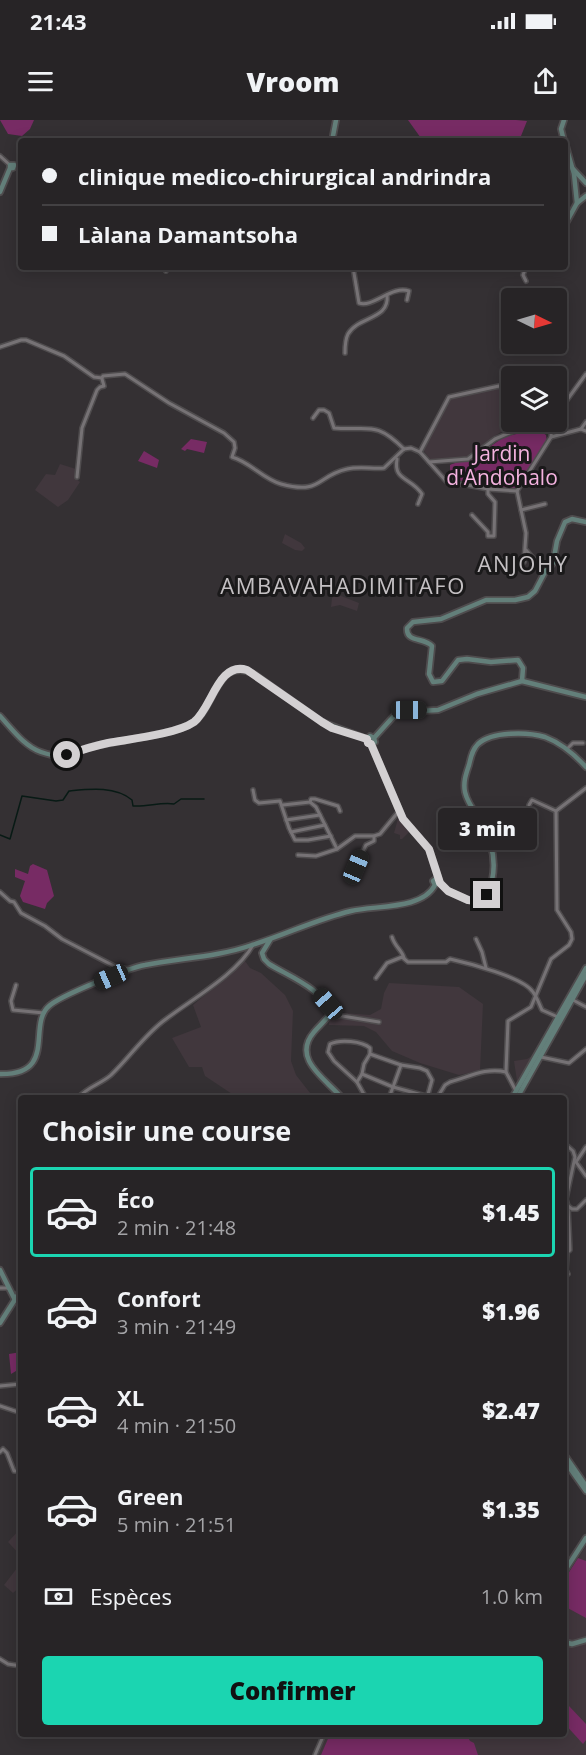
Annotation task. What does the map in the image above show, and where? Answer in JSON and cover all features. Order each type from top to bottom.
[{"type":"street","points":[[333,138],[336,120]]},
{"type":"street","points":[[563,138],[561,129],[564,120]]},
{"type":"street","points":[[568,153],[577,203]]},
{"type":"street","points":[[0,156],[12,166],[18,167]]},
{"type":"street","points":[[0,192],[12,166]]},
{"type":"street","points":[[572,166],[586,183]]},
{"type":"street","points":[[568,219],[577,203],[586,195]]},
{"type":"street","points":[[353,270],[358,301],[364,305],[386,294],[408,290],[410,296],[407,300]]},
{"type":"street","points":[[525,270],[523,274],[526,281]]},
{"type":"street","points":[[345,353],[347,335],[357,324],[381,313],[389,297],[386,294]]},
{"type":"street","points":[[0,348],[26,340],[64,357],[94,377],[125,374],[169,403],[224,433],[234,442],[232,457],[240,459],[272,482],[305,488],[313,487],[344,469],[384,468],[404,448]]},
{"type":"street","points":[[567,400],[586,374]]},
{"type":"street","points":[[77,477],[82,428],[97,390],[104,386],[102,378]]},
{"type":"street","points":[[420,452],[449,398],[501,387]]},
{"type":"street","points":[[312,418],[319,410],[324,410],[334,428],[361,427],[379,430],[394,438],[404,448],[420,452],[446,481],[488,489],[517,491]]},
{"type":"street","points":[[581,429],[586,422]]},
{"type":"street","points":[[551,437],[581,429],[586,431]]},
{"type":"street","points":[[429,462],[468,459],[495,439],[512,432]]},
{"type":"street","points":[[495,559],[521,564],[525,562],[525,533],[517,491],[551,437],[551,432]]},
{"type":"street","points":[[397,457],[395,467],[398,472],[404,479],[414,484],[422,494],[418,504]]},
{"type":"street","points":[[472,515],[488,532],[488,536],[493,537],[495,502],[488,494],[488,489]]},
{"type":"street","points":[[521,510],[545,504]]},
{"type":"street","points":[[522,681],[523,668],[518,660],[483,662],[466,659],[458,660],[442,681],[433,682],[429,674],[432,646],[427,641],[410,638],[406,629],[413,622],[441,619],[484,600],[515,600],[528,597],[553,563],[557,541],[565,522],[570,519],[586,522]]},
{"type":"street","points":[[526,548],[528,554],[545,572]]},
{"type":"street","points":[[0,716],[31,747],[54,755],[67,755],[92,746],[188,725],[203,712],[225,676],[237,669],[242,669],[254,674],[332,728],[367,739],[399,811],[410,828],[429,849],[437,882],[448,891],[471,901],[483,898],[489,888],[494,863],[492,846],[469,802],[464,785],[477,746],[488,738],[524,733],[548,738],[567,749],[586,767]]},
{"type":"street","points":[[371,744],[375,742],[374,738],[393,717],[402,711],[438,710],[477,694],[522,681],[586,697]]},
{"type":"street","points":[[367,739],[370,736],[374,738]]},
{"type":"street","points":[[567,749],[573,743],[583,743]]},
{"type":"street","points":[[556,811],[586,788]]},
{"type":"street","points":[[253,790],[255,800],[259,803],[278,800],[283,805],[286,820],[295,840],[331,836]]},
{"type":"street","points":[[283,805],[310,802],[315,799],[338,806],[340,811]]},
{"type":"street","points":[[529,805],[532,800],[556,811]]},
{"type":"street","points":[[310,802],[320,814],[337,849]]},
{"type":"street","points":[[298,855],[316,856],[337,849],[355,836],[380,834],[399,811]]},
{"type":"street","points":[[516,1090],[506,1072],[508,1021],[529,1009],[551,959],[568,945],[573,936],[557,910],[556,811]]},
{"type":"street","points":[[286,820],[320,814]]},
{"type":"street","points":[[291,832],[325,825]]},
{"type":"street","points":[[356,867],[362,851],[366,845],[374,841],[374,836]]},
{"type":"street","points":[[0,1074],[19,1072],[35,1059],[40,1046],[40,1029],[44,1013],[50,1005],[130,969],[253,945],[350,911],[419,899],[427,895],[437,882]]},
{"type":"street","points":[[0,892],[14,902],[21,913],[62,939],[116,967],[130,969]]},
{"type":"street","points":[[392,937],[395,946],[408,962],[446,962],[450,959],[486,968],[524,985],[533,992],[542,1010],[558,1017]]},
{"type":"street","points":[[271,938],[262,953],[264,959],[319,994],[328,1004],[330,1014]]},
{"type":"street","points":[[476,939],[486,968]]},
{"type":"street","points":[[81,1095],[114,1072],[165,1019],[180,1010],[241,962],[253,945]]},
{"type":"street","points":[[376,978],[392,960],[404,958]]},
{"type":"street","points":[[519,1095],[586,968]]},
{"type":"street","points":[[514,1095],[558,1017],[586,975]]},
{"type":"street","points":[[16,985],[11,1001],[13,1010],[44,1013]]},
{"type":"street","points":[[570,999],[586,1007]]},
{"type":"street","points":[[330,1014],[379,1022]]},
{"type":"street","points":[[330,1014],[313,1033],[305,1056],[339,1095]]},
{"type":"street","points":[[357,1082],[362,1074],[370,1048],[367,1045],[334,1042],[328,1048],[328,1052],[334,1061],[357,1082],[364,1095]]},
{"type":"street","points":[[539,1057],[569,1064],[586,1049]]},
{"type":"street","points":[[370,1053],[401,1065],[420,1068],[429,1074],[432,1080],[428,1095]]},
{"type":"street","points":[[390,1095],[401,1065]]},
{"type":"street","points":[[439,1095],[445,1085],[450,1082],[495,1069],[506,1072]]},
{"type":"street","points":[[362,1074],[420,1095]]},
{"type":"street","points":[[567,1146],[573,1151],[576,1162],[586,1176]]},
{"type":"street","points":[[567,1195],[576,1162],[586,1147]]},
{"type":"street","points":[[567,1183],[571,1178]]},
{"type":"street","points":[[568,1206],[577,1209],[586,1200]]},
{"type":"street","points":[[567,1202],[570,1250],[567,1252]]},
{"type":"street","points":[[0,1270],[15,1300]]},
{"type":"street","points":[[0,1288],[9,1288]]},
{"type":"street","points":[[0,1323],[18,1295]]},
{"type":"street","points":[[0,1386],[18,1384]]},
{"type":"street","points":[[0,1406],[18,1412]]},
{"type":"street","points":[[0,1452],[3,1449],[7,1453],[14,1471],[18,1471]]},
{"type":"street","points":[[567,1459],[585,1488]]},
{"type":"street","points":[[567,1464],[585,1488]]},
{"type":"street","points":[[567,1567],[586,1538]]},
{"type":"street","points":[[567,1643],[572,1644],[586,1640]]},
{"type":"street","points":[[0,1659],[8,1664],[18,1666]]},
{"type":"street","points":[[315,1755],[323,1737]]},
{"type":"shaded area","points":[[498,387],[501,388],[501,432],[465,458],[431,460],[423,450],[448,399]]},
{"type":"shaded area","points":[[60,464],[76,469],[75,478],[80,482],[68,500],[58,507],[35,490],[46,474],[55,475]]},
{"type":"shaded area","points":[[285,534],[301,543],[305,548],[302,551],[295,550],[282,543]]},
{"type":"shaded area","points":[[336,594],[359,603],[357,611],[340,605],[331,607],[332,598]]},
{"type":"shaded area","points":[[399,815],[409,832],[402,839],[400,835],[394,833]]},
{"type":"shaded area","points":[[245,961],[250,968],[261,973],[285,995],[293,1011],[291,1061],[296,1075],[312,1095],[234,1095],[205,1076],[202,1067],[189,1067],[172,1038],[201,1027],[193,1005]]},
{"type":"shaded area","points":[[389,983],[459,987],[483,1004],[480,1071],[459,1075],[420,1063],[392,1051],[376,1032],[364,1026],[329,1025],[330,1012],[370,1015],[381,1009],[384,993]]},
{"type":"shaded area","points":[[532,1056],[517,1081],[514,1061]]},
{"type":"shaded area","points":[[18,1531],[18,1553],[8,1542]]},
{"type":"shaded area","points":[[586,1546],[586,1755],[316,1755],[325,1737],[567,1737],[567,1575]]},
{"type":"shaded area","points":[[18,1567],[18,1589],[13,1593],[4,1585]]},
{"type":"green space","points":[[0,120],[34,120],[30,129],[22,136],[8,134]]},
{"type":"green space","points":[[408,120],[527,121],[520,138],[421,138]]},
{"type":"green space","name":"Jardin d'Andohalo","points":[[525,432],[542,432],[546,435],[547,442],[515,488],[500,490],[450,480],[450,465],[475,457],[504,437]]},
{"type":"green space","points":[[191,439],[207,442],[204,453],[181,449]]},
{"type":"green space","points":[[144,451],[159,460],[157,468],[138,461]]},
{"type":"green space","points":[[33,864],[47,870],[54,896],[45,909],[23,902],[20,896],[25,881],[15,877],[15,869],[28,874]]},
{"type":"green space","points":[[18,1352],[18,1370],[11,1374],[9,1354]]},
{"type":"green space","points":[[578,1558],[586,1561],[586,1618],[567,1608],[567,1575]]},
{"type":"green space","points":[[569,1706],[586,1724],[586,1740],[583,1744],[567,1726]]},
{"type":"green space","points":[[329,1737],[468,1737],[474,1743],[478,1755],[321,1755]]},
{"type":"waterway","points":[[0,835],[10,839],[22,796],[56,801],[63,800],[69,791],[110,790],[132,800],[133,806],[174,804],[181,799],[204,799]]},
{"type":"district","name":"ANJOHY","points":[[523,564]]},
{"type":"district","name":"AMBAVAHADIMITAFO","points":[[343,586]]},
{"type":"route","points":[[67,755],[92,746],[188,725],[203,712],[221,680],[228,673],[237,669],[247,670],[332,728],[367,739],[405,822],[429,849],[440,883],[448,891],[471,901],[480,900],[487,895]]}]
